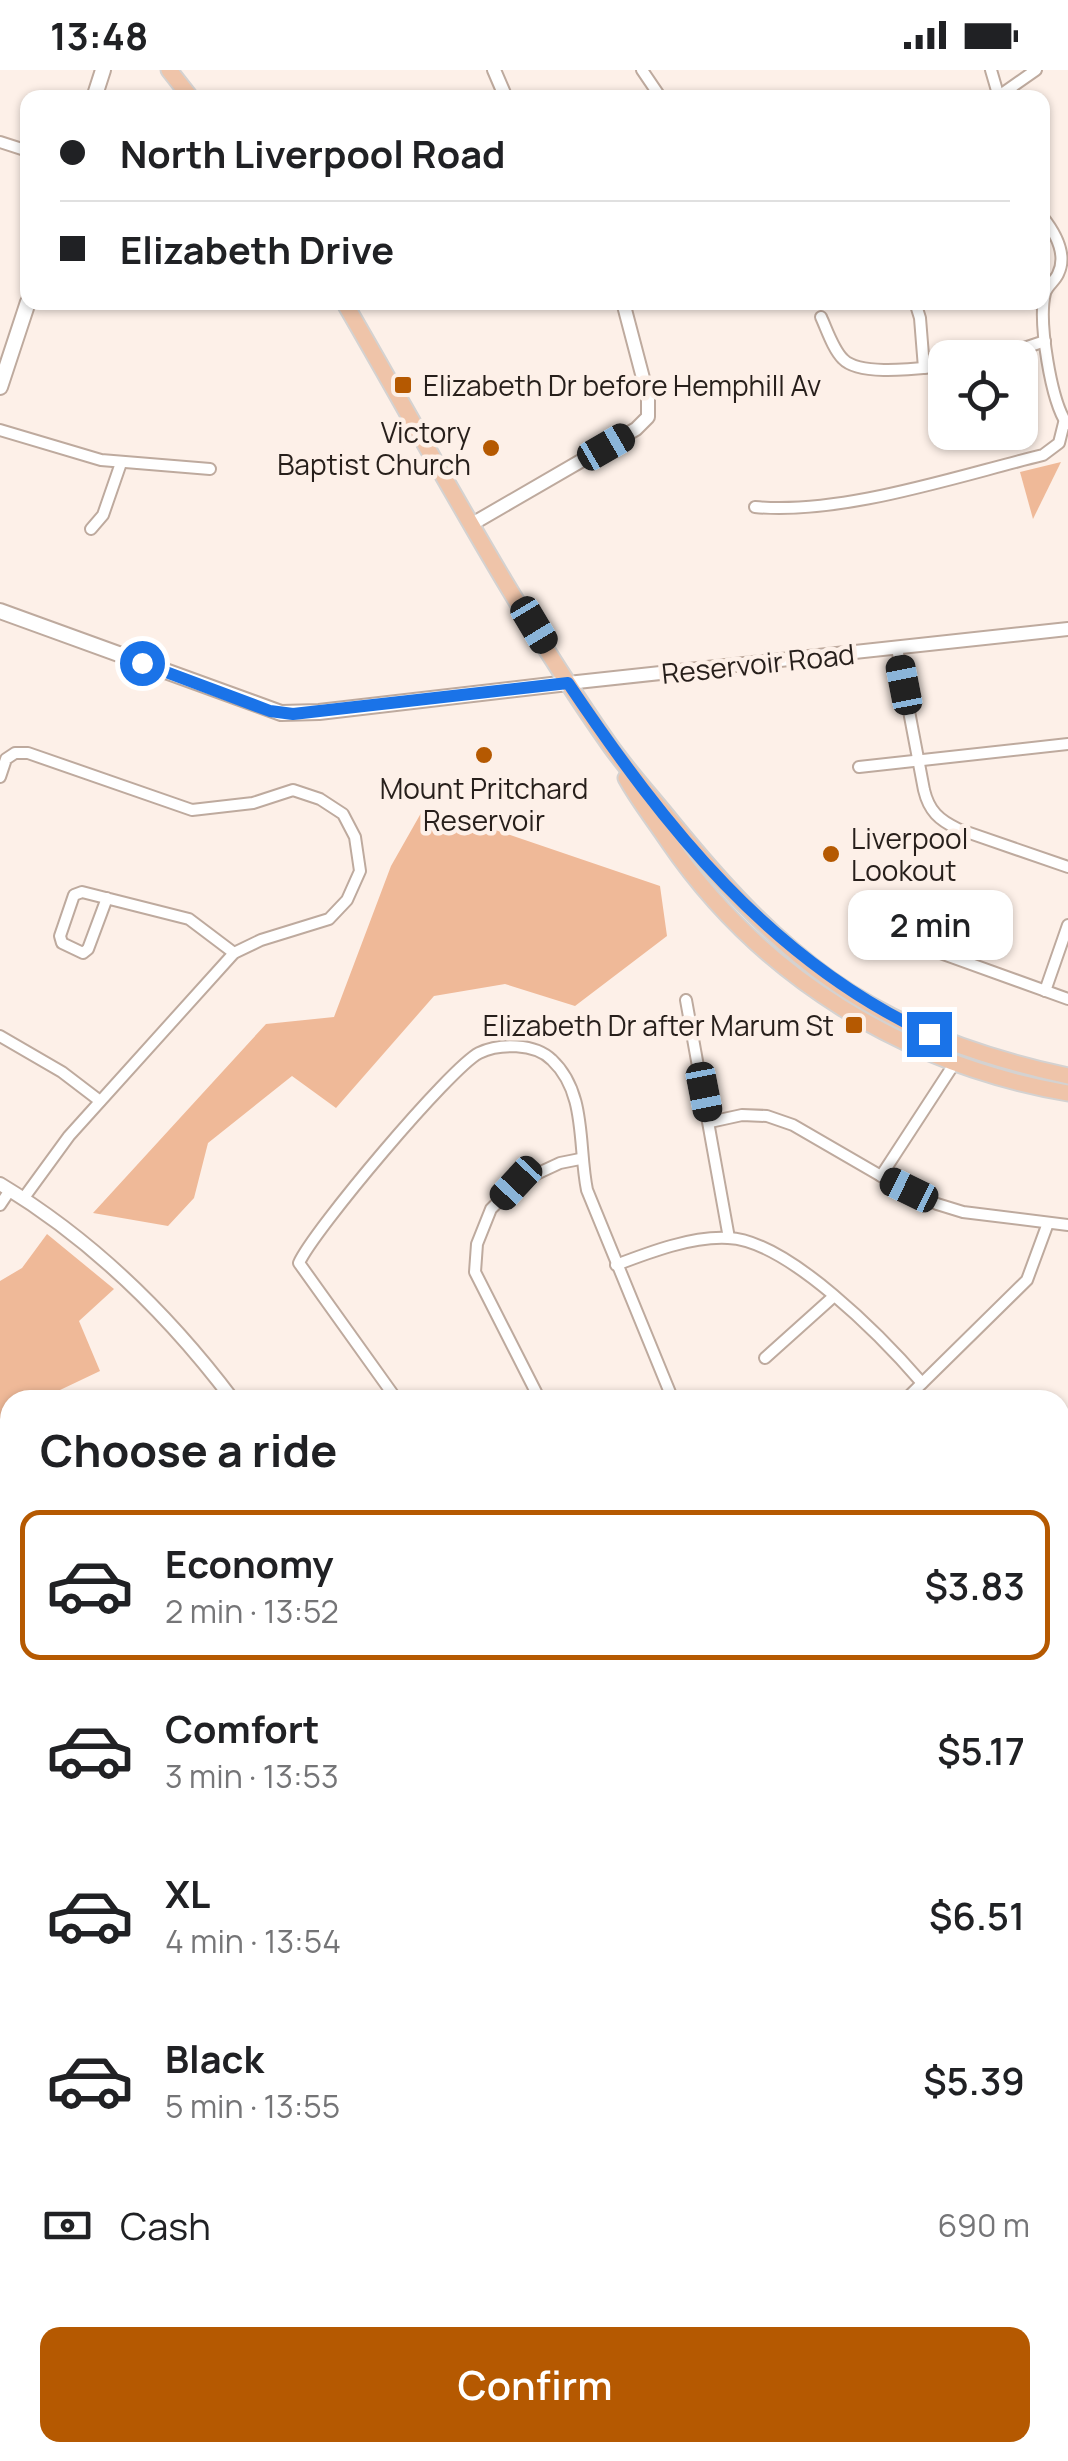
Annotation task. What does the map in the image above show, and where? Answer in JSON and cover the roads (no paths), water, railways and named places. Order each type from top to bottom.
[{"type":"main road","points":[[169,70],[185,90]]},
{"type":"main road","points":[[0,387],[25,310]]},
{"type":"main road","points":[[349,310],[568,683],[611,747],[742,904],[835,983],[929,1034],[992,1058],[1068,1076]]},
{"type":"main road","points":[[0,611],[281,713],[568,683]]},
{"type":"main road","points":[[611,747],[632,789],[689,873],[750,940],[796,978],[863,1022],[954,1064],[1009,1082],[1068,1094]]},
{"type":"street","points":[[1006,90],[1036,70]]},
{"type":"street","points":[[1050,227],[1060,254],[1060,272],[1050,285]]},
{"type":"street","points":[[472,524],[636,429],[648,417],[648,397],[626,310]]},
{"type":"street","points":[[918,310],[924,368]]},
{"type":"street","points":[[755,506],[778,509],[858,499],[1043,455],[1059,443],[1066,424],[1045,340],[1045,310]]},
{"type":"street","points":[[821,317],[848,364],[866,370],[928,368]]},
{"type":"street","points":[[1038,342],[1045,340]]},
{"type":"street","points":[[0,430],[121,463],[210,469]]},
{"type":"street","points":[[92,529],[104,515],[121,463]]},
{"type":"street","name":"Reservoir Road","points":[[568,683],[1068,629]]},
{"type":"street","points":[[897,648],[931,810],[945,823],[1068,867]]},
{"type":"street","points":[[858,767],[1068,744]]},
{"type":"street","points":[[0,777],[6,758],[28,753],[192,810],[253,803],[293,790],[343,814],[355,837],[360,870],[347,900],[329,919],[261,940],[234,953],[100,1101],[23,1199]]},
{"type":"street","points":[[107,898],[88,948],[82,952],[62,943],[60,936],[74,895],[82,892],[107,898],[189,919],[234,953]]},
{"type":"street","points":[[1046,991],[1068,925]]},
{"type":"street","points":[[907,941],[1068,1000]]},
{"type":"street","points":[[686,1000],[729,1238]]},
{"type":"street","points":[[0,1036],[62,1072],[100,1101]]},
{"type":"street","points":[[390,1390],[300,1263],[332,1215],[456,1070],[489,1050],[530,1049],[546,1055],[571,1084],[587,1190],[669,1390]]},
{"type":"street","points":[[881,1176],[954,1064]]},
{"type":"street","points":[[710,1122],[742,1115],[768,1116],[793,1125],[937,1204],[963,1212],[1068,1226]]},
{"type":"street","points":[[535,1390],[475,1272],[477,1244],[492,1210],[516,1183],[560,1163],[580,1159]]},
{"type":"street","points":[[0,1205],[5,1187],[91,1249],[167,1319],[224,1390]]},
{"type":"street","points":[[914,1390],[1027,1280],[1048,1223]]},
{"type":"street","points":[[616,1265],[680,1244],[729,1238],[772,1252],[798,1267],[833,1297],[922,1382]]},
{"type":"street","points":[[765,1358],[833,1297]]},
{"type":"place","name":"Elizabeth Dr before Hemphill Av","points":[[403,385]]},
{"type":"place","name":"Victory Baptist Church","points":[[491,448]]},
{"type":"place","name":"Mount Pritchard Reservoir","points":[[484,755]]},
{"type":"place","name":"Liverpool Lookout","points":[[831,854]]},
{"type":"place","name":"Elizabeth Dr after Marum St","points":[[854,1025]]}]
